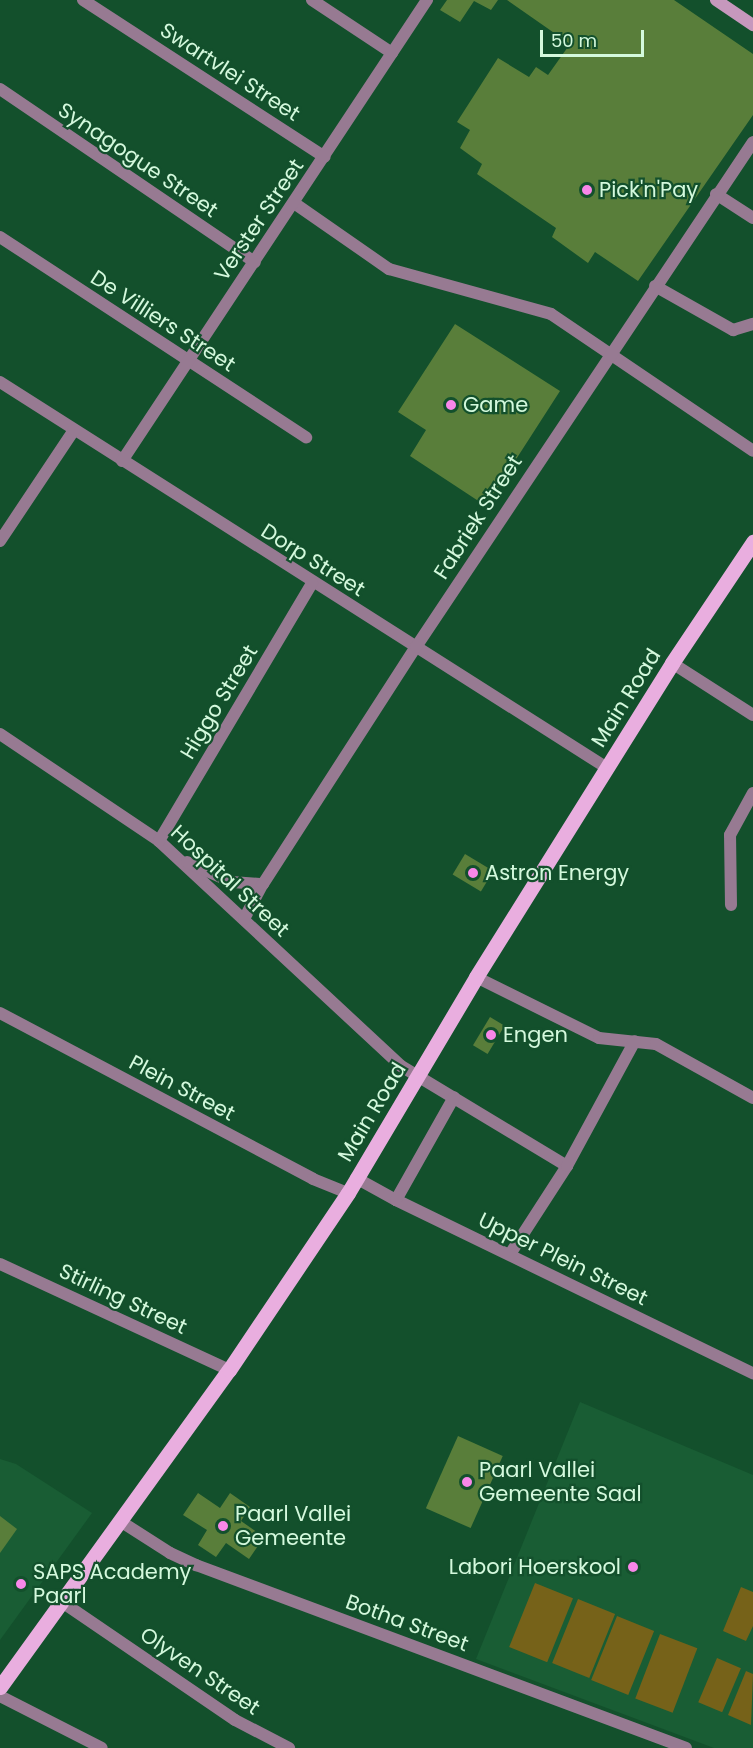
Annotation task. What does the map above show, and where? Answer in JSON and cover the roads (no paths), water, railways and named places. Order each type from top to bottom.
[{"type":"main road","points":[[716,0],[753,25]]},
{"type":"main road","name":"Main Road","points":[[0,1687],[230,1370],[348,1193],[476,977],[672,663],[753,542]]},
{"type":"street","name":"Swartvlei Street","points":[[83,0],[325,157]]},
{"type":"street","points":[[312,0],[392,53]]},
{"type":"street","name":"Verster Street","points":[[122,461],[427,0]]},
{"type":"street","name":"Synagogue Street","points":[[0,90],[255,262]]},
{"type":"street","name":"Fabriek Street","points":[[244,919],[263,884],[416,647],[716,194],[753,142]]},
{"type":"street","points":[[716,194],[753,218]]},
{"type":"street","points":[[294,203],[388,269],[551,314],[753,451]]},
{"type":"street","name":"De Villiers Street","points":[[0,237],[306,437]]},
{"type":"street","points":[[655,286],[733,330],[753,324]]},
{"type":"street","name":"Dorp Street","points":[[0,382],[312,583],[607,768]]},
{"type":"street","points":[[0,541],[74,430]]},
{"type":"street","name":"Higgo Street","points":[[159,841],[312,583]]},
{"type":"street","points":[[672,663],[753,715]]},
{"type":"street","name":"Hospital Street","points":[[0,734],[159,841],[401,1066],[567,1166]]},
{"type":"street","points":[[731,905],[730,835],[753,793]]},
{"type":"street","points":[[178,858],[232,882],[263,884]]},
{"type":"street","points":[[476,977],[599,1038],[635,1041],[665,1048],[753,1098]]},
{"type":"street","name":"Plein Street","points":[[0,1013],[313,1179],[348,1193]]},
{"type":"street","points":[[510,1254],[567,1166],[635,1041]]},
{"type":"street","points":[[396,1200],[454,1097]]},
{"type":"street","name":"Upper Plein Street","points":[[357,1178],[396,1200],[753,1373]]},
{"type":"street","name":"Stirling Street","points":[[0,1264],[230,1370]]},
{"type":"street","name":"Botha Street","points":[[120,1521],[170,1553],[196,1565],[686,1748]]},
{"type":"street","name":"Olyven Street","points":[[62,1602],[235,1720],[289,1748]]},
{"type":"street","points":[[0,1696],[102,1748]]},
{"type":"place","name":"Pick'n'Pay","points":[[587,190]]},
{"type":"place","name":"Game","points":[[451,405]]},
{"type":"place","name":"Astron Energy","points":[[473,873]]},
{"type":"place","name":"Engen","points":[[491,1035]]},
{"type":"place","name":"Paarl Vallei Gemeente Saal","points":[[467,1482]]},
{"type":"place","name":"Paarl Vallei Gemeente","points":[[223,1526]]},
{"type":"place","name":"Labori Hoerskool","points":[[633,1567]]},
{"type":"place","name":"SAPS Academy Paarl","points":[[21,1584]]}]
